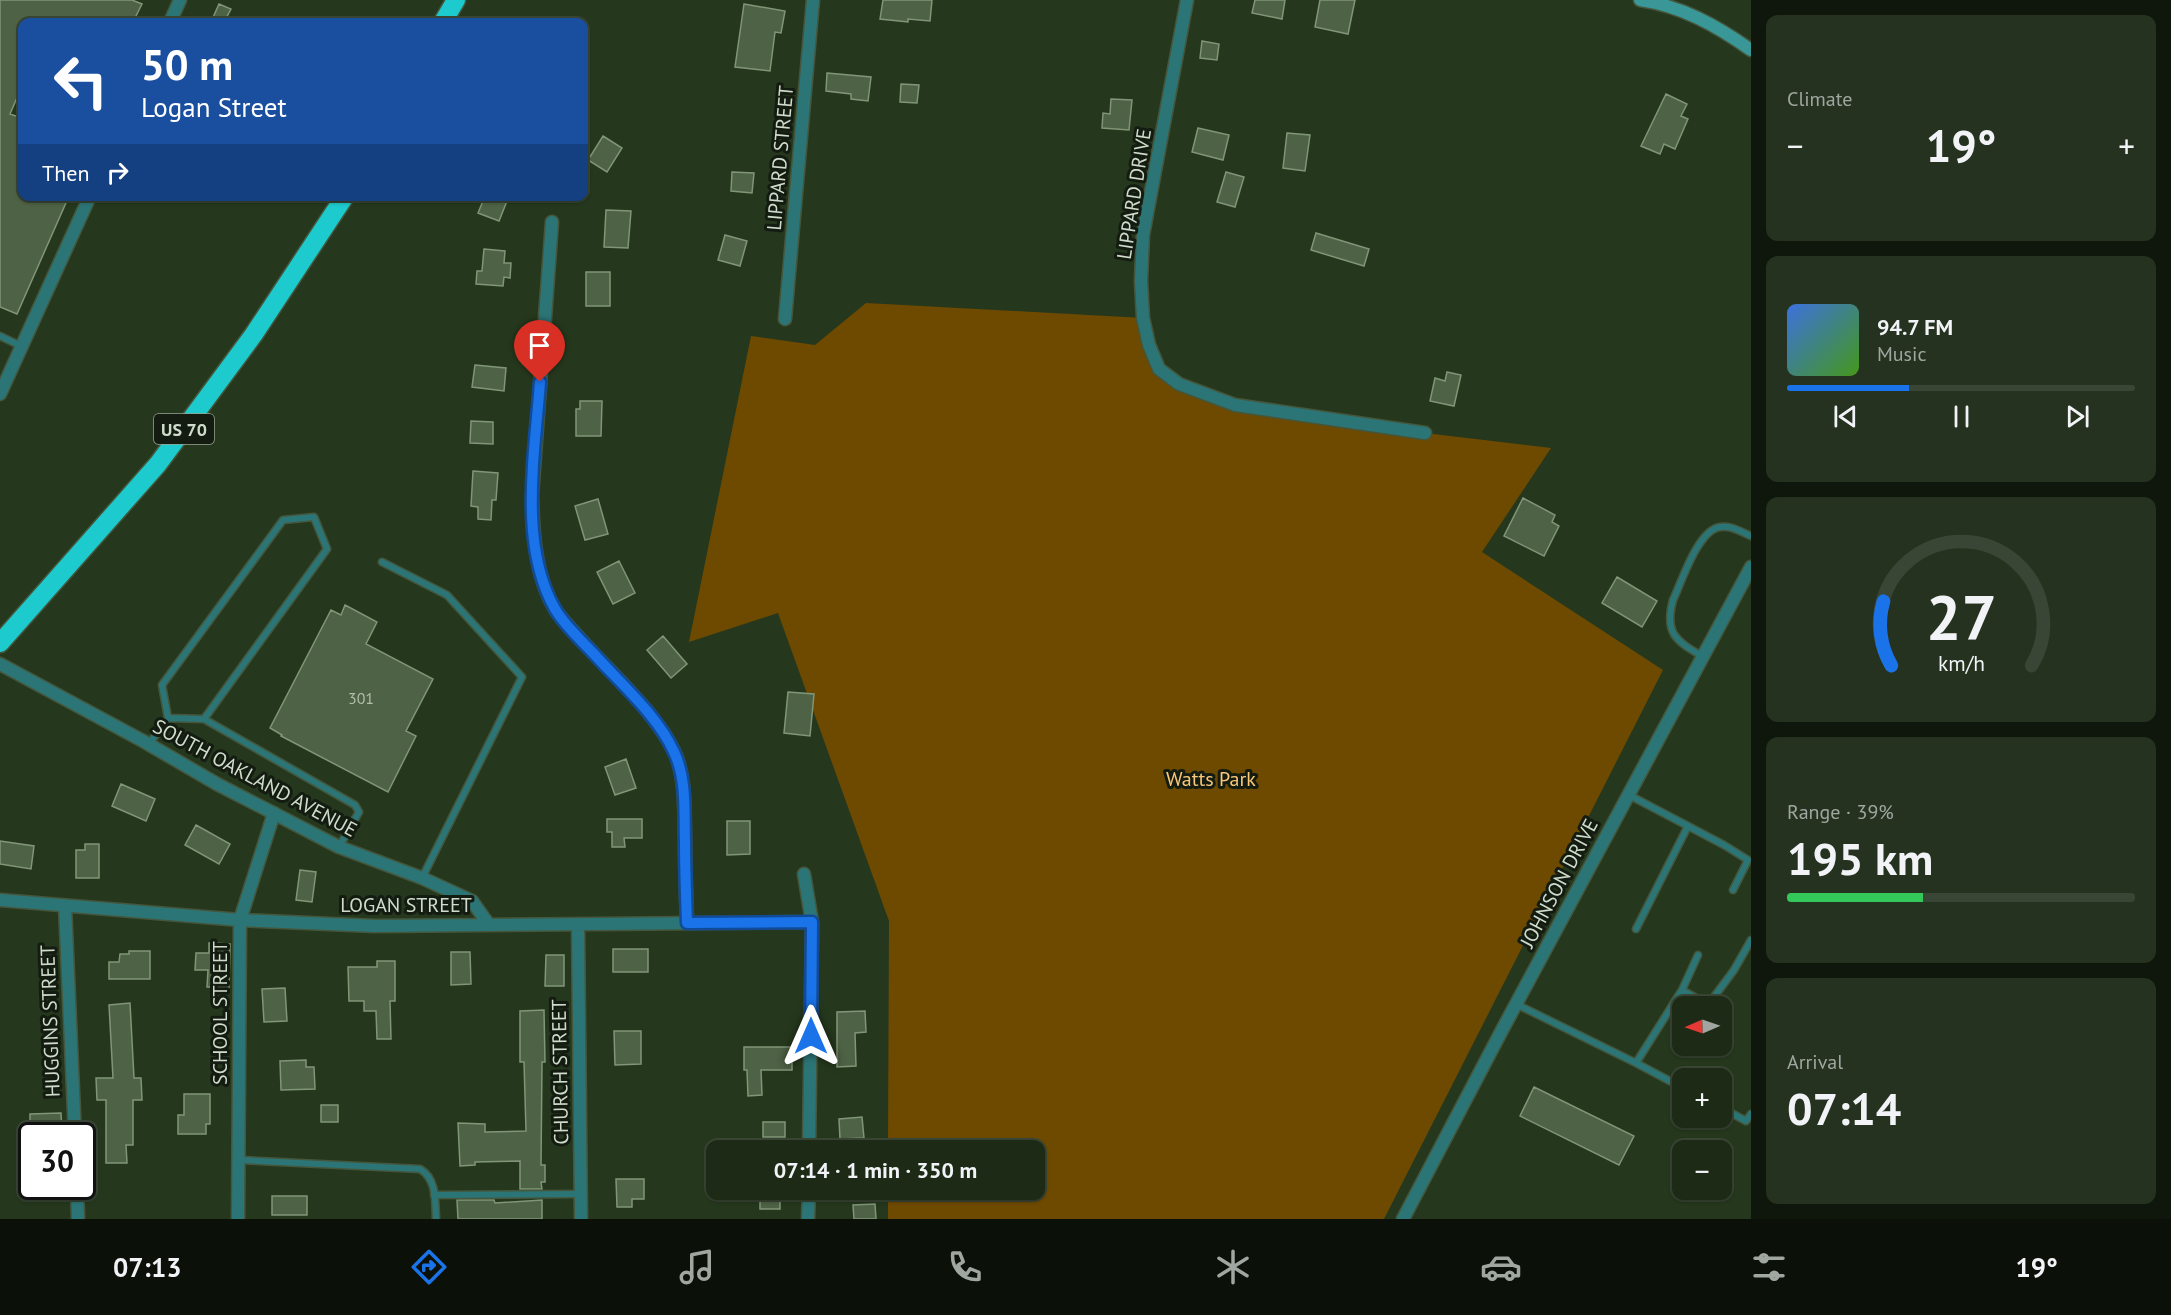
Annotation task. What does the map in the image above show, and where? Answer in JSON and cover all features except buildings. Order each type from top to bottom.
[{"type":"highway","points":[[445,18],[456,0]]},
{"type":"highway","name":"US 70","points":[[0,643],[158,464],[254,334],[342,201]]},
{"type":"street","points":[[172,18],[180,0]]},
{"type":"street","name":"LIPPARD STREET","points":[[785,319],[813,0]]},
{"type":"street","name":"LIPPARD DRIVE","points":[[1187,0],[1143,235],[1141,281],[1143,318],[1149,345],[1159,369],[1179,384],[1235,405],[1425,433]]},
{"type":"street","points":[[1640,0],[1684,6],[1751,50]]},
{"type":"street","points":[[0,394],[3,378],[21,346],[88,201]]},
{"type":"street","points":[[552,222],[532,496],[537,559],[545,587],[556,611],[646,711],[675,753],[682,778],[684,806],[687,923]]},
{"type":"street","name":"JOHNSON DRIVE","points":[[1403,1219],[1751,567]]},
{"type":"street","name":"SOUTH OAKLAND AVENUE","points":[[0,664],[149,744],[217,784],[339,847],[472,901],[489,925]]},
{"type":"street","name":"SCHOOL STREET","points":[[238,1219],[240,920],[274,813]]},
{"type":"street","points":[[804,874],[812,922],[809,1140]]},
{"type":"street","name":"LOGAN STREET","points":[[0,900],[240,920],[375,926],[812,922]]},
{"type":"street","name":"HUGGINS STREET","points":[[65,906],[74,1122]]},
{"type":"street","name":"CHURCH STREET","points":[[578,924],[581,1219]]},
{"type":"street","points":[[77,1200],[78,1219]]},
{"type":"street","points":[[808,1219],[809,1200]]},
{"type":"lane","points":[[0,336],[21,346]]},
{"type":"lane","points":[[149,744],[168,718],[162,685],[283,520],[314,518],[327,549],[204,719]]},
{"type":"lane","points":[[1703,656],[1680,644],[1675,637],[1671,626],[1670,610],[1673,600],[1702,538],[1710,530],[1720,527],[1732,528],[1751,536]]},
{"type":"lane","points":[[382,562],[447,595],[522,677],[422,879]]},
{"type":"lane","points":[[168,718],[204,719],[355,805],[359,812],[339,847]]},
{"type":"lane","points":[[1629,794],[1750,862],[1733,890]]},
{"type":"lane","points":[[1636,929],[1688,826]]},
{"type":"lane","points":[[1682,990],[1708,1005],[1734,970],[1751,940]]},
{"type":"lane","points":[[1636,1063],[1682,990],[1698,955]]},
{"type":"lane","points":[[1516,1004],[1672,1082]]},
{"type":"lane","points":[[1732,1113],[1746,1120],[1751,1114]]},
{"type":"lane","points":[[238,1160],[420,1169],[427,1173],[432,1183],[436,1219]]},
{"type":"lane","points":[[434,1195],[581,1194]]},
{"type":"green space","name":"Watts Park","points":[[866,303],[1143,318],[1159,369],[1200,393],[1425,433],[1551,448],[1482,552],[1663,670],[1384,1219],[888,1219],[888,1200],[1045,1200],[1045,1140],[888,1140],[889,921],[778,613],[689,642],[751,336],[815,345]]},
{"type":"route","points":[[540,382],[532,496],[537,559],[545,587],[556,611],[646,711],[675,753],[682,778],[684,806],[687,923],[812,922],[811,1036]]}]
